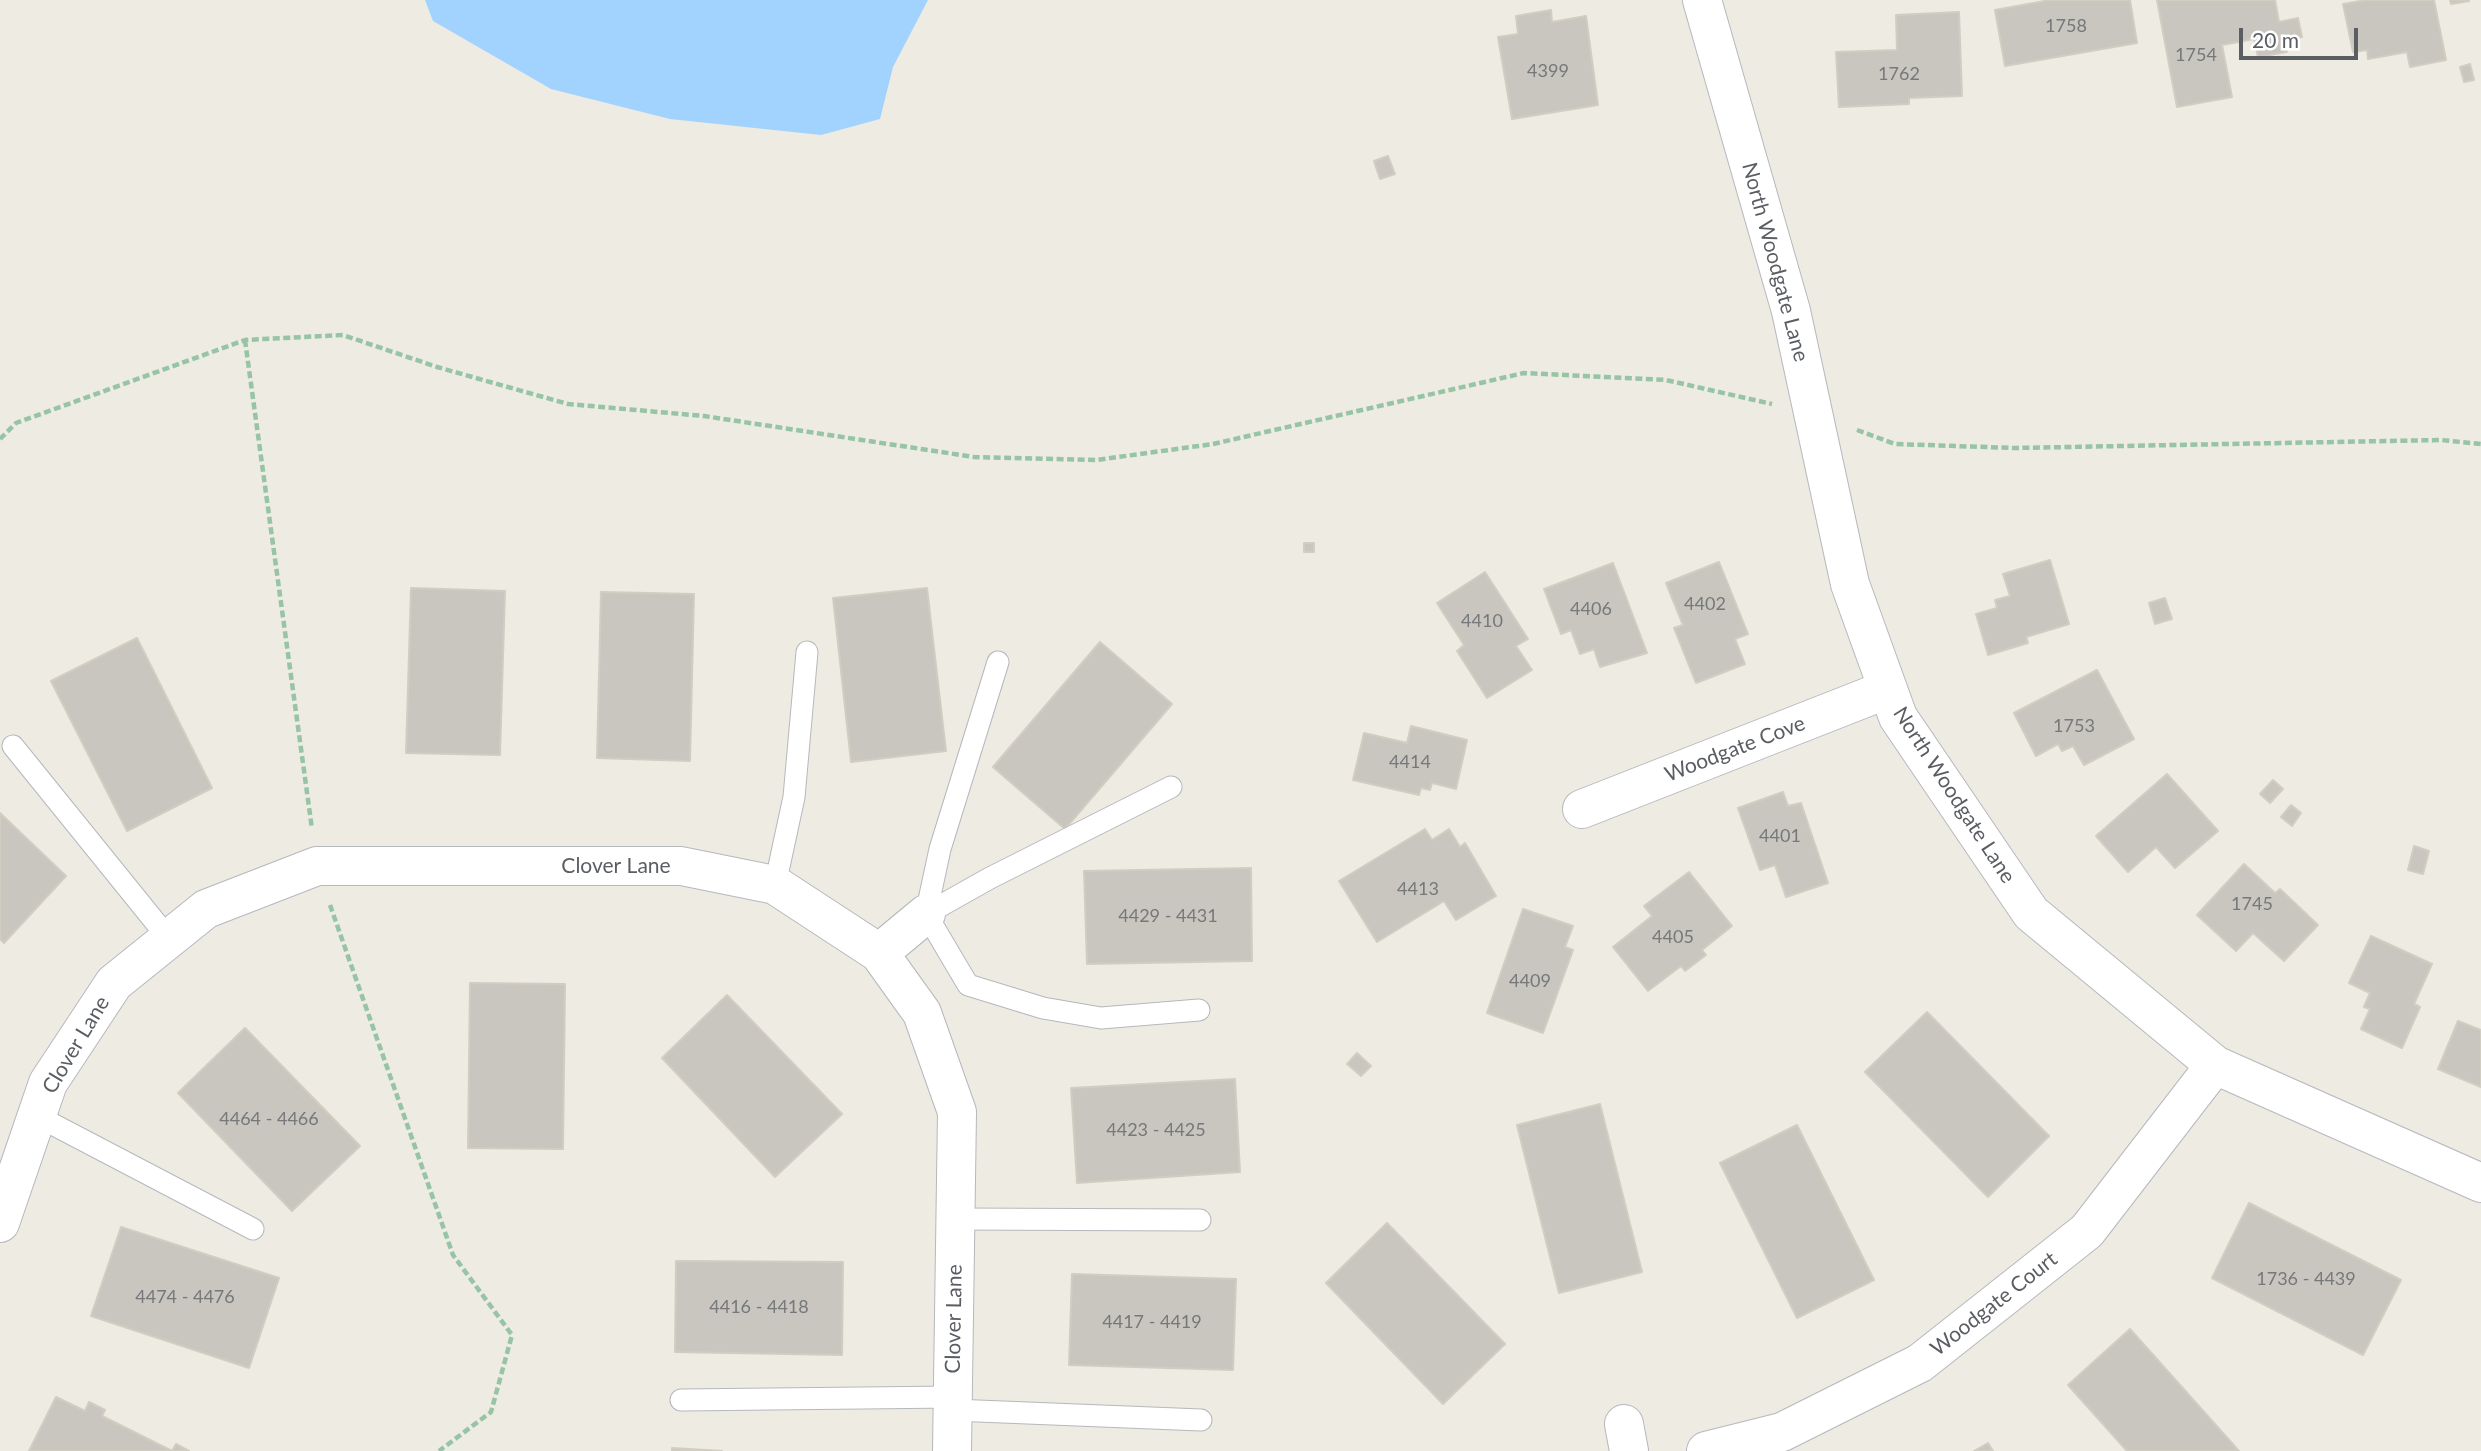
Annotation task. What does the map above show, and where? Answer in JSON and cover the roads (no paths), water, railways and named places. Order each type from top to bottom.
[{"type":"street","name":"North Woodgate Lane","points":[[1702,0],[1791,311],[1850,584],[1898,717],[2031,913],[2215,1065],[2481,1183]]},
{"type":"street","name":"Woodgate Cove","points":[[1582,809],[1888,689]]},
{"type":"street","name":"Clover Lane","points":[[2,1210],[48,1083],[114,983],[206,909],[317,866],[681,866],[775,885],[879,953],[922,1013],[957,1112],[953,1451]]},
{"type":"street","points":[[879,953],[926,914]]},
{"type":"street","name":"Woodgate Court","points":[[1706,1451],[1782,1432],[1920,1363],[2087,1231],[2215,1065]]},
{"type":"lane","points":[[775,885],[794,797],[807,652]]},
{"type":"lane","points":[[998,662],[940,849],[926,914],[968,985],[1043,1008],[1101,1018],[1199,1010]]},
{"type":"lane","points":[[13,746],[169,939]]},
{"type":"lane","points":[[926,914],[990,878],[1171,787]]},
{"type":"lane","points":[[37,1116],[253,1229]]},
{"type":"lane","points":[[956,1219],[1200,1220]]},
{"type":"lane","points":[[681,1400],[953,1403],[1201,1420]]},
{"type":"water","points":[[425,0],[928,0],[893,67],[880,119],[821,135],[670,119],[551,89],[433,21]]}]
